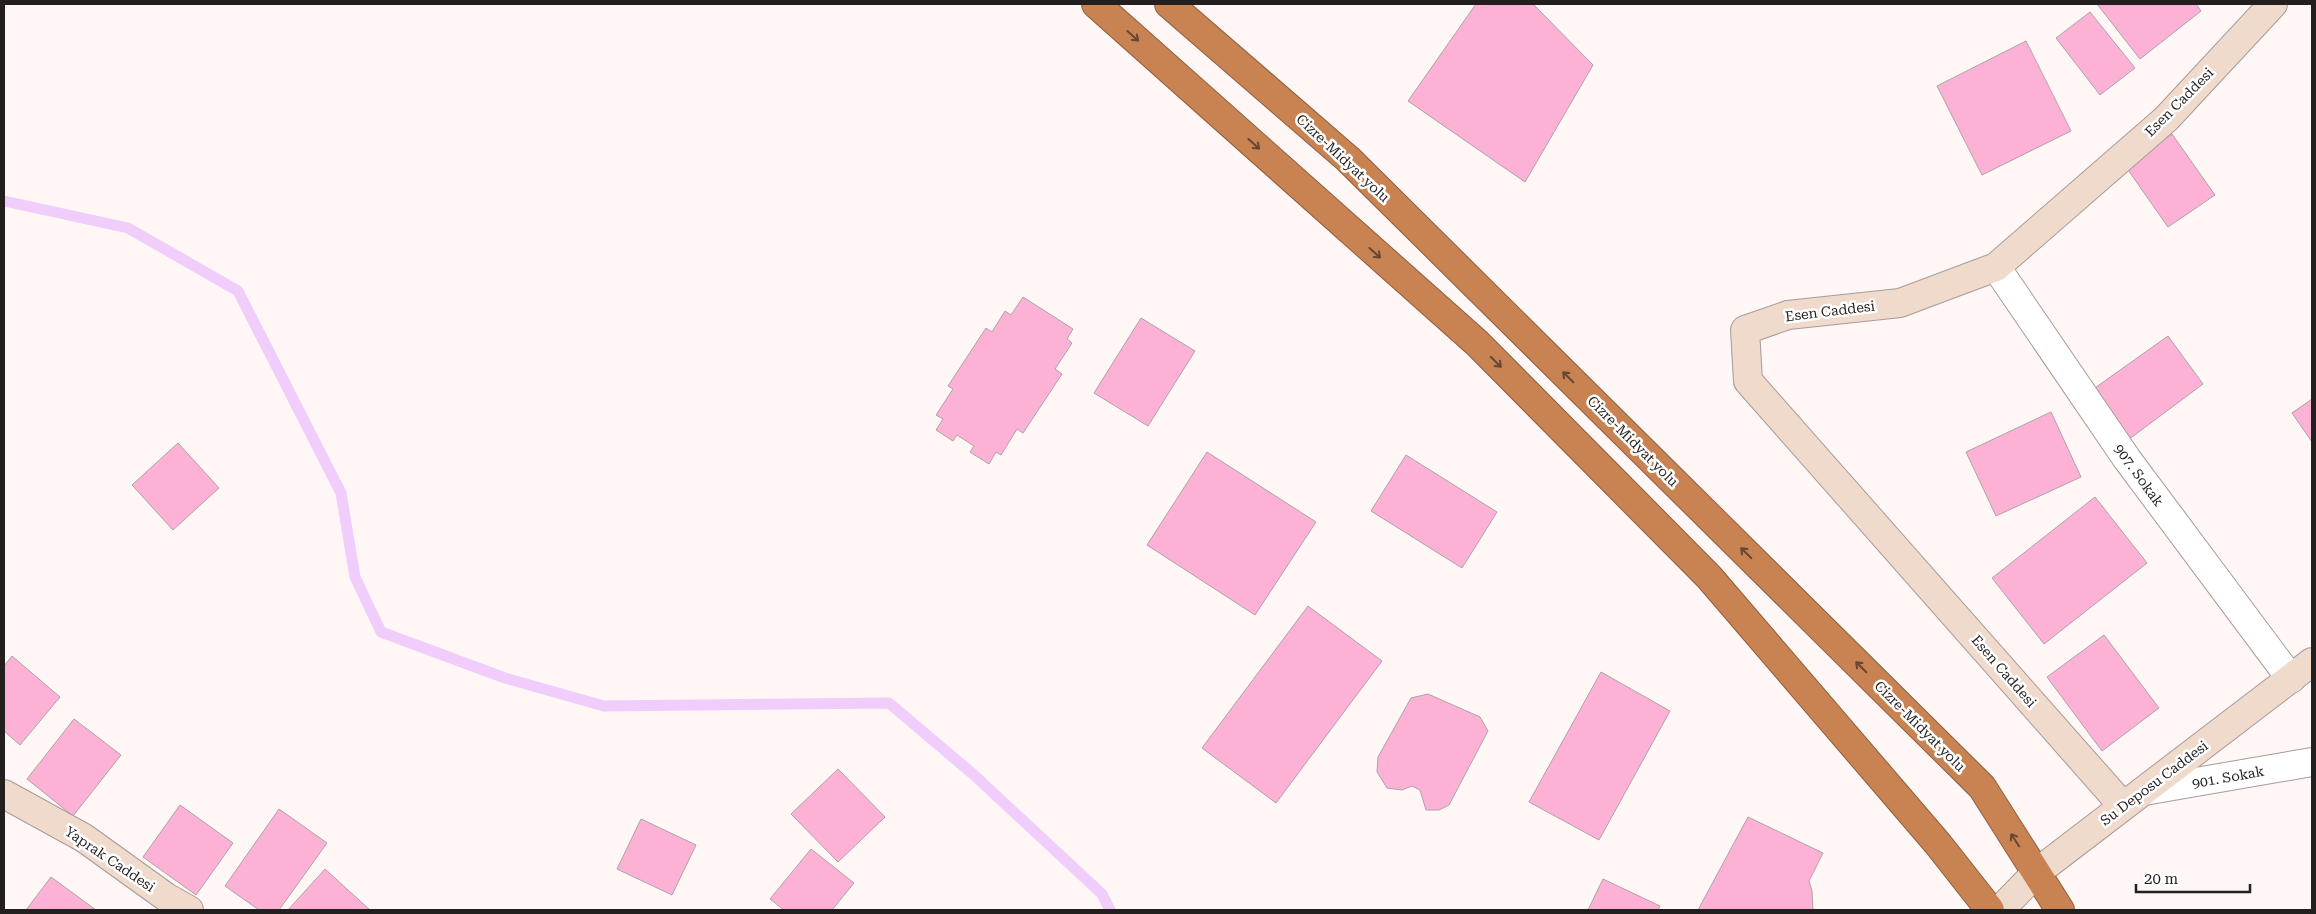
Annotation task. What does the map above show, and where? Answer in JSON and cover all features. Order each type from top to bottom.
[{"type":"highway","points":[[1096,4],[1477,343],[1709,576],[1938,844],[1990,910]]},
{"type":"highway","name":"Cizre-Midyat yolu","points":[[1168,4],[1348,159],[1982,787],[2060,910]]},
{"type":"street","name":"Esen Caddesi","points":[[2134,798],[1748,381],[1745,330],[1788,315],[1900,303],[1996,266],[2166,119],[2273,4]]},
{"type":"street","name":"907. Sokak","points":[[1996,266],[2126,459],[2290,679]]},
{"type":"street","name":"Su Deposu Caddesi","points":[[2000,910],[2036,873],[2312,662]]},
{"type":"street","name":"901. Sokak","points":[[2134,798],[2312,762]]},
{"type":"street","name":"Yaprak Caddesi","points":[[4,794],[84,838],[166,897],[189,910]]},
{"type":"building","points":[[1476,4],[1533,4],[1593,65],[1525,182],[1408,101]]},
{"type":"building","points":[[2097,4],[2196,4],[2201,11],[2140,59]]},
{"type":"building","points":[[2090,12],[2135,68],[2100,95],[2056,38]]},
{"type":"building","points":[[2026,41],[2071,131],[1982,175],[1937,86]]},
{"type":"building","points":[[2172,134],[2215,195],[2168,227],[2126,167]]},
{"type":"building","points":[[1023,297],[1073,329],[1067,339],[1072,343],[1055,369],[1062,374],[1023,433],[1017,429],[1001,455],[996,452],[989,464],[970,452],[974,446],[957,435],[953,441],[936,430],[943,419],[936,415],[953,389],[948,386],[986,328],[992,332],[1005,311],[1011,315]]},
{"type":"building","points":[[1141,318],[1195,351],[1148,426],[1094,393]]},
{"type":"building","points":[[2168,336],[2203,384],[2128,440],[2092,390]]},
{"type":"building","points":[[2312,399],[2312,442],[2292,413]]},
{"type":"building","points":[[2051,412],[2081,477],[1996,516],[1966,452]]},
{"type":"building","points":[[178,443],[219,488],[173,530],[132,485]]},
{"type":"building","points":[[1207,452],[1316,522],[1255,615],[1147,545]]},
{"type":"building","points":[[1406,455],[1497,512],[1462,568],[1371,511]]},
{"type":"building","points":[[2095,497],[2147,563],[2044,644],[1992,578]]},
{"type":"building","points":[[1308,606],[1382,661],[1276,803],[1202,748]]},
{"type":"building","points":[[2104,635],[2159,708],[2102,751],[2047,677]]},
{"type":"building","points":[[12,656],[60,697],[20,745],[4,731],[4,666]]},
{"type":"building","points":[[1601,672],[1670,711],[1599,840],[1529,802]]},
{"type":"building","points":[[1428,694],[1480,717],[1488,731],[1449,805],[1439,810],[1426,810],[1420,790],[1412,786],[1402,790],[1387,788],[1377,772],[1378,757],[1411,698]]},
{"type":"building","points":[[74,719],[121,755],[73,816],[27,779]]},
{"type":"building","points":[[838,769],[885,817],[838,862],[791,814]]},
{"type":"building","points":[[180,805],[233,843],[196,895],[143,857]]},
{"type":"building","points":[[279,809],[327,843],[279,910],[259,910],[225,886]]},
{"type":"building","points":[[1748,817],[1823,853],[1809,881],[1812,891],[1813,910],[1698,910]]},
{"type":"building","points":[[641,819],[696,845],[672,895],[617,869]]},
{"type":"building","points":[[811,849],[854,883],[832,910],[784,910],[770,899]]},
{"type":"building","points":[[325,869],[370,910],[288,910]]},
{"type":"building","points":[[51,877],[96,910],[26,910]]},
{"type":"building","points":[[1603,879],[1660,906],[1658,910],[1588,910]]},
{"type":"waterway","points":[[4,201],[128,228],[238,291],[341,493],[355,577],[381,632],[505,678],[604,706],[889,703],[974,775],[1102,894],[1110,910]]}]
